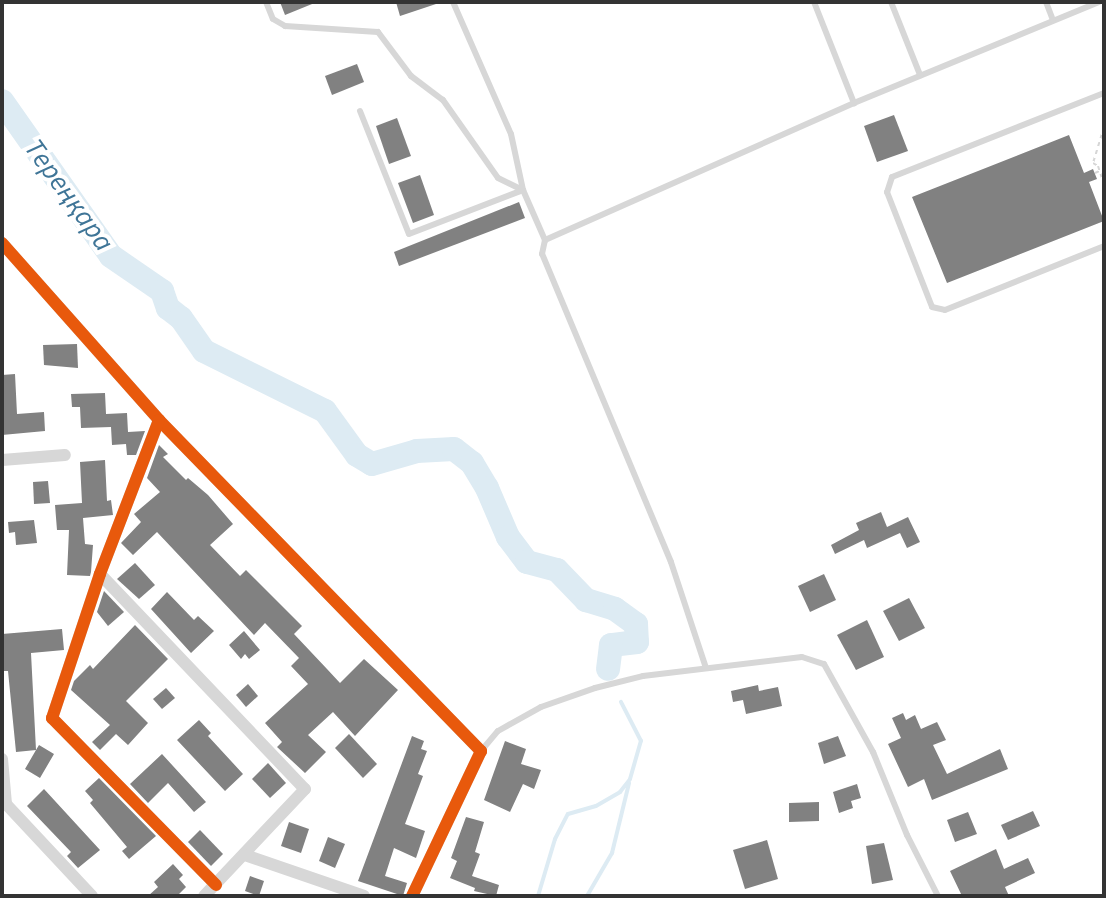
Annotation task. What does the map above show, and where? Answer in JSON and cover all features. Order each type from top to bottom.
[{"type":"street","points":[[2,243],[159,420],[481,751],[412,896]]},
{"type":"street","points":[[159,420],[100,574],[52,718],[216,885]]},
{"type":"street","points":[[2,460],[65,455]]},
{"type":"street","points":[[100,574],[305,789],[300,798],[204,896]]},
{"type":"street","points":[[2,759],[6,804],[92,896]]},
{"type":"street","points":[[245,855],[364,896]]},
{"type":"lane","points":[[266,2],[273,19],[285,26],[378,32],[411,76],[443,100],[498,178],[523,190]]},
{"type":"lane","points":[[453,2],[511,134],[523,190],[545,240],[542,254],[671,562],[706,668]]},
{"type":"lane","points":[[814,2],[854,103]]},
{"type":"lane","points":[[891,2],[920,75]]},
{"type":"lane","points":[[1046,2],[1053,20]]},
{"type":"lane","points":[[545,240],[854,103],[1099,2]]},
{"type":"lane","points":[[1104,93],[892,177],[887,192],[932,307],[945,310],[1104,246]]},
{"type":"lane","points":[[360,111],[409,234],[523,190]]},
{"type":"lane","points":[[481,751],[498,731],[541,707],[643,676],[802,657],[824,664],[873,752],[907,835],[938,896]]},
{"type":"path","points":[[1104,127],[1093,163],[1102,170],[1104,184]]},
{"type":"path","points":[[1095,173],[1102,170]]},
{"type":"building","points":[[280,2],[317,2],[285,15]]},
{"type":"building","points":[[396,2],[435,2],[436,4],[400,16]]},
{"type":"building","points":[[357,64],[364,82],[332,95],[325,76]]},
{"type":"building","points":[[894,115],[908,151],[877,162],[864,126]]},
{"type":"building","points":[[397,118],[411,156],[389,164],[376,126]]},
{"type":"building","points":[[1069,135],[1084,173],[1093,169],[1097,179],[1089,182],[1104,221],[947,283],[912,197]]},
{"type":"building","points":[[420,175],[434,215],[413,223],[398,183]]},
{"type":"building","points":[[519,202],[525,218],[399,266],[394,252]]},
{"type":"building","points":[[77,344],[78,368],[44,365],[43,345]]},
{"type":"building","points":[[15,374],[17,414],[44,412],[45,431],[2,435],[2,375]]},
{"type":"building","points":[[105,393],[106,414],[127,413],[128,432],[145,431],[136,455],[127,455],[126,444],[112,445],[111,427],[81,428],[80,407],[72,407],[71,394]]},
{"type":"building","points":[[159,445],[168,454],[163,457],[186,480],[188,478],[208,495],[233,524],[210,545],[240,576],[246,570],[302,626],[294,634],[340,683],[364,659],[398,690],[355,736],[333,712],[308,735],[326,752],[305,773],[277,747],[282,742],[265,723],[308,684],[291,666],[299,658],[265,623],[254,635],[157,532],[133,555],[121,543],[141,522],[134,514],[160,492],[147,478]]},
{"type":"building","points":[[105,460],[107,501],[111,500],[113,515],[83,518],[85,544],[93,545],[90,576],[67,575],[69,530],[57,530],[55,505],[82,503],[80,462]]},
{"type":"building","points":[[48,481],[50,503],[34,504],[33,482]]},
{"type":"building","points":[[881,512],[887,527],[908,517],[920,542],[907,548],[900,533],[867,548],[864,540],[835,554],[831,545],[859,530],[856,523]]},
{"type":"building","points":[[34,520],[37,543],[16,545],[15,532],[9,533],[8,522]]},
{"type":"building","points":[[135,563],[155,585],[139,599],[117,579]]},
{"type":"building","points":[[824,574],[836,600],[810,612],[798,586]]},
{"type":"building","points":[[104,591],[124,612],[108,626],[97,612]]},
{"type":"building","points":[[167,592],[194,620],[198,616],[214,631],[191,653],[151,609]]},
{"type":"building","points":[[909,598],[925,628],[899,641],[883,611]]},
{"type":"building","points":[[867,620],[884,657],[856,670],[837,635]]},
{"type":"building","points":[[135,625],[168,659],[126,701],[148,723],[128,745],[116,734],[100,750],[92,742],[110,725],[71,690],[74,681],[90,665],[93,669]]},
{"type":"building","points":[[62,629],[64,650],[31,653],[36,750],[16,752],[8,671],[3,671],[2,634]]},
{"type":"building","points":[[244,631],[260,650],[249,659],[245,654],[241,659],[229,645]]},
{"type":"building","points":[[248,684],[258,696],[246,707],[236,695]]},
{"type":"building","points":[[758,685],[759,691],[778,687],[782,706],[746,714],[743,700],[733,702],[731,691]]},
{"type":"building","points":[[166,688],[175,698],[162,709],[153,699]]},
{"type":"building","points":[[903,713],[906,720],[915,715],[921,729],[937,722],[946,740],[933,745],[947,774],[1000,749],[1008,769],[932,800],[924,779],[908,787],[888,744],[901,738],[892,718]]},
{"type":"building","points":[[199,720],[211,733],[208,736],[243,774],[225,791],[177,740]]},
{"type":"building","points":[[349,734],[377,764],[363,778],[335,748]]},
{"type":"building","points":[[412,736],[424,741],[421,749],[427,751],[418,774],[423,776],[405,824],[425,831],[416,858],[394,848],[385,876],[407,883],[403,896],[358,881]]},
{"type":"building","points":[[838,736],[846,756],[824,764],[818,743]]},
{"type":"building","points":[[505,741],[526,749],[521,764],[541,770],[534,789],[523,784],[510,812],[484,800]]},
{"type":"building","points":[[39,745],[54,754],[40,778],[25,769]]},
{"type":"building","points":[[162,754],[206,802],[194,812],[168,783],[148,803],[130,784]]},
{"type":"building","points":[[268,763],[286,783],[270,798],[252,779]]},
{"type":"building","points":[[99,778],[156,836],[129,859],[122,851],[127,847],[90,803],[93,800],[85,791]]},
{"type":"building","points":[[857,784],[861,798],[851,801],[853,808],[839,813],[833,792]]},
{"type":"building","points":[[44,789],[100,850],[78,868],[67,856],[71,852],[27,806]]},
{"type":"building","points":[[819,802],[819,821],[789,822],[789,803]]},
{"type":"building","points":[[1033,811],[1040,826],[1008,840],[1001,825]]},
{"type":"building","points":[[968,812],[977,834],[955,842],[947,820]]},
{"type":"building","points":[[466,817],[484,822],[475,852],[480,854],[472,876],[499,885],[496,896],[474,891],[475,888],[450,878],[457,861],[451,858]]},
{"type":"building","points":[[289,822],[309,829],[301,853],[281,846]]},
{"type":"building","points":[[200,830],[223,854],[211,866],[188,842]]},
{"type":"building","points":[[328,837],[345,844],[335,868],[319,861]]},
{"type":"building","points":[[767,840],[778,879],[745,889],[733,850]]},
{"type":"building","points":[[884,843],[893,880],[872,884],[866,846]]},
{"type":"building","points":[[996,849],[1004,869],[1028,858],[1035,873],[1005,887],[1009,896],[962,896],[950,871]]},
{"type":"building","points":[[173,864],[183,875],[179,879],[186,887],[177,896],[148,896],[158,887],[154,882]]},
{"type":"building","points":[[250,876],[264,881],[259,896],[245,891]]},
{"type":"waterway","name":"Тереңқара","points":[[2,101],[111,256],[162,291],[168,308],[181,318],[204,351],[325,411],[357,455],[372,464],[417,451],[454,449],[472,463],[487,488],[508,537],[527,562],[557,570],[586,600],[615,609],[636,624],[637,642],[611,645],[608,669]]},
{"type":"waterway","name":"Тереңқара","points":[[538,896],[555,839],[568,814],[596,806],[620,792],[630,779],[641,741],[621,702]]},
{"type":"waterway","points":[[587,896],[612,853],[629,783]]},
{"type":"cycle path","points":[[2,243],[159,420],[481,751],[412,896]]},
{"type":"cycle path","points":[[159,420],[100,574],[52,718],[216,885]]}]
